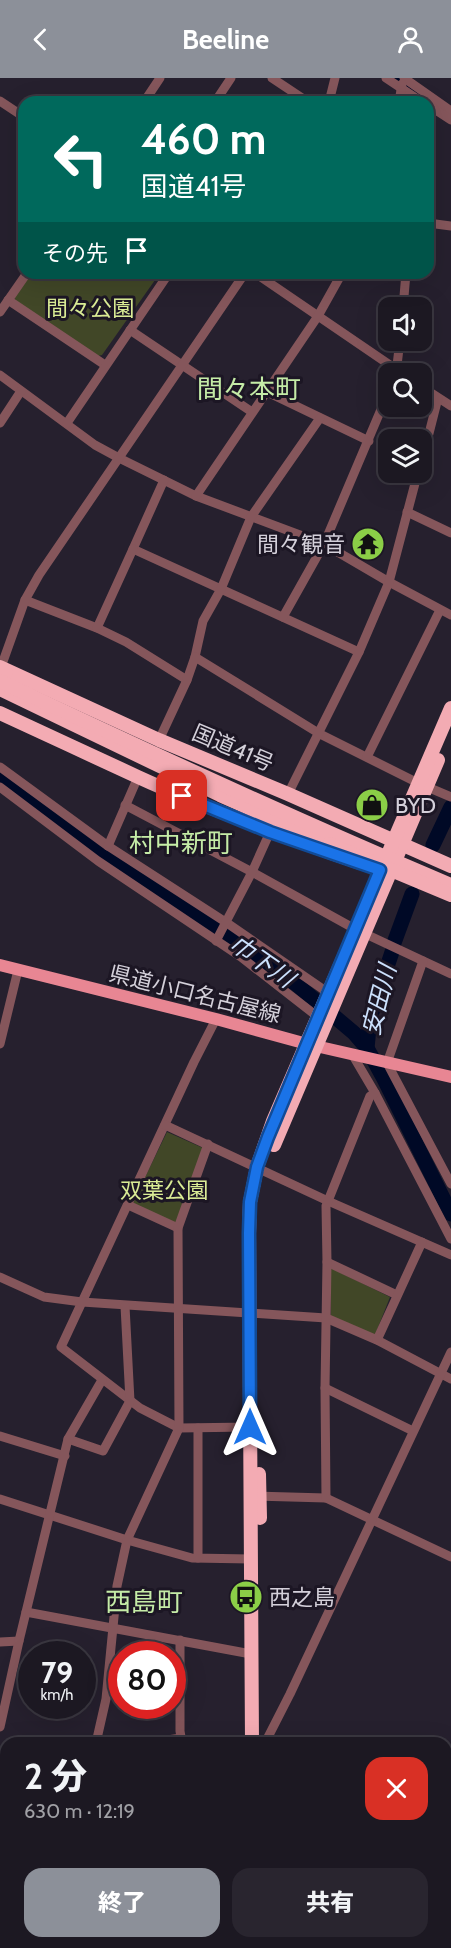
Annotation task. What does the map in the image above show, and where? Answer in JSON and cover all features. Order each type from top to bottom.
[{"type":"highway","name":"国道41号","points":[[0,671],[451,866]]},
{"type":"highway","points":[[0,671],[90,714],[154,754],[333,835],[451,885]]},
{"type":"highway","points":[[0,689],[230,799],[451,896]]},
{"type":"highway","points":[[0,708],[203,800],[298,837],[329,844]]},
{"type":"highway","points":[[423,785],[451,708]]},
{"type":"highway","points":[[0,713],[138,777],[270,832],[385,872],[451,900]]},
{"type":"highway","points":[[252,1737],[251,1560],[255,1496],[254,1312],[250,1202],[261,1170],[273,1121],[312,1045],[321,1016],[397,843],[451,730]]},
{"type":"highway","points":[[254,1312],[250,1427],[267,1737]]},
{"type":"main road","name":"県道小口名古屋線","points":[[0,965],[312,1045],[387,1063],[450,1074]]},
{"type":"street","points":[[148,96],[160,78]]},
{"type":"street","points":[[219,96],[231,78]]},
{"type":"street","points":[[272,78],[299,96]]},
{"type":"street","points":[[330,96],[335,78]]},
{"type":"street","points":[[386,78],[413,96]]},
{"type":"street","points":[[400,96],[403,78],[429,96]]},
{"type":"street","points":[[291,96],[293,92]]},
{"type":"street","points":[[434,99],[451,111]]},
{"type":"street","points":[[0,101],[18,113]]},
{"type":"street","points":[[434,109],[451,120]]},
{"type":"street","points":[[434,224],[451,226]]},
{"type":"street","points":[[0,312],[23,279]]},
{"type":"street","points":[[67,423],[164,279]]},
{"type":"street","points":[[0,671],[25,600],[66,533],[241,279]]},
{"type":"street","points":[[264,279],[386,363]]},
{"type":"street","points":[[196,496],[318,316],[339,279]]},
{"type":"street","points":[[404,297],[405,279]]},
{"type":"street","points":[[8,300],[105,365]]},
{"type":"street","points":[[130,330],[252,412]]},
{"type":"street","points":[[0,375],[95,445],[119,458],[196,496],[324,544],[451,615]]},
{"type":"street","points":[[0,423],[21,391]]},
{"type":"street","points":[[267,392],[369,441]]},
{"type":"street","points":[[432,394],[451,406]]},
{"type":"street","points":[[430,429],[438,398]]},
{"type":"street","points":[[283,617],[324,544],[378,417]]},
{"type":"street","points":[[159,740],[187,680],[203,621],[221,589],[251,517],[320,418]]},
{"type":"street","points":[[98,628],[164,480]]},
{"type":"street","points":[[288,794],[320,734],[390,582],[415,483]]},
{"type":"street","points":[[408,513],[451,533]]},
{"type":"street","points":[[133,549],[359,652]]},
{"type":"street","points":[[25,600],[98,628],[126,642],[187,680]]},
{"type":"street","points":[[367,757],[440,610]]},
{"type":"street","points":[[195,657],[320,734],[451,797]]},
{"type":"street","points":[[0,767],[108,846],[226,925],[329,999]]},
{"type":"street","points":[[108,846],[138,777]]},
{"type":"street","points":[[0,787],[98,861],[241,957],[321,1016]]},
{"type":"street","points":[[125,806],[360,931],[451,974]]},
{"type":"street","points":[[216,941],[226,925],[270,832]]},
{"type":"street","points":[[423,961],[387,1063],[451,1184]]},
{"type":"street","points":[[0,1044],[18,970]]},
{"type":"street","points":[[216,1019],[61,1347],[140,1408],[179,1428],[250,1427]]},
{"type":"street","points":[[352,1054],[375,1093],[451,1239]]},
{"type":"street","points":[[326,1498],[326,1206],[370,1096],[375,1093]]},
{"type":"street","points":[[165,1125],[451,1255]]},
{"type":"street","points":[[97,1737],[106,1699],[117,1586],[128,1539],[179,1428],[178,1228],[208,1144]]},
{"type":"street","points":[[128,1205],[178,1228]]},
{"type":"street","points":[[377,1340],[422,1242]]},
{"type":"street","points":[[327,1262],[397,1295]]},
{"type":"street","points":[[0,1277],[44,1298],[179,1310],[254,1312],[326,1318],[377,1340],[451,1379]]},
{"type":"street","points":[[68,1439],[103,1451],[130,1401],[125,1306]]},
{"type":"street","points":[[269,1737],[451,1352]]},
{"type":"street","points":[[19,1641],[68,1439],[102,1380]]},
{"type":"street","points":[[325,1388],[413,1431]]},
{"type":"street","points":[[198,1428],[198,1558]]},
{"type":"street","points":[[0,1436],[65,1456]]},
{"type":"street","points":[[255,1496],[326,1498],[451,1557]]},
{"type":"street","points":[[0,1499],[198,1558],[251,1560]]},
{"type":"street","points":[[26,1612],[251,1654]]},
{"type":"street","points":[[180,1640],[181,1737]]},
{"type":"street","points":[[0,1642],[18,1641]]},
{"type":"street","points":[[0,1727],[18,1646]]},
{"type":"green space","name":"間々公園","points":[[25,279],[156,279],[102,355],[98,356],[16,301],[13,295]]},
{"type":"green space","name":"双葉公園","points":[[167,1132],[203,1148],[176,1223],[132,1204]]},
{"type":"green space","points":[[331,1268],[390,1297],[375,1335],[331,1316]]},
{"type":"waterway","name":"安田川","points":[[396,78],[423,96]]},
{"type":"waterway","name":"巾下川","points":[[0,775],[116,861],[296,984],[354,1033],[367,1048],[384,1079],[451,1214]]},
{"type":"waterway","name":"安田川","points":[[433,845],[451,807]]},
{"type":"waterway","name":"安田川","points":[[394,943],[412,894]]},
{"type":"waterway","name":"安田川","points":[[367,1048],[370,1018],[392,952]]},
{"type":"place","name":"間々観音","points":[[368,544]]},
{"type":"place","name":"BYD","points":[[372,805]]},
{"type":"place","name":"西之島","points":[[246,1597]]},
{"type":"district","name":"間々本町","points":[[249,389]]},
{"type":"district","name":"村中新町","points":[[181,843]]},
{"type":"district","name":"西島町","points":[[144,1602]]},
{"type":"route","points":[[182,796],[270,832],[380,870],[273,1121],[257,1167],[250,1202],[249,1233],[250,1427]]}]
